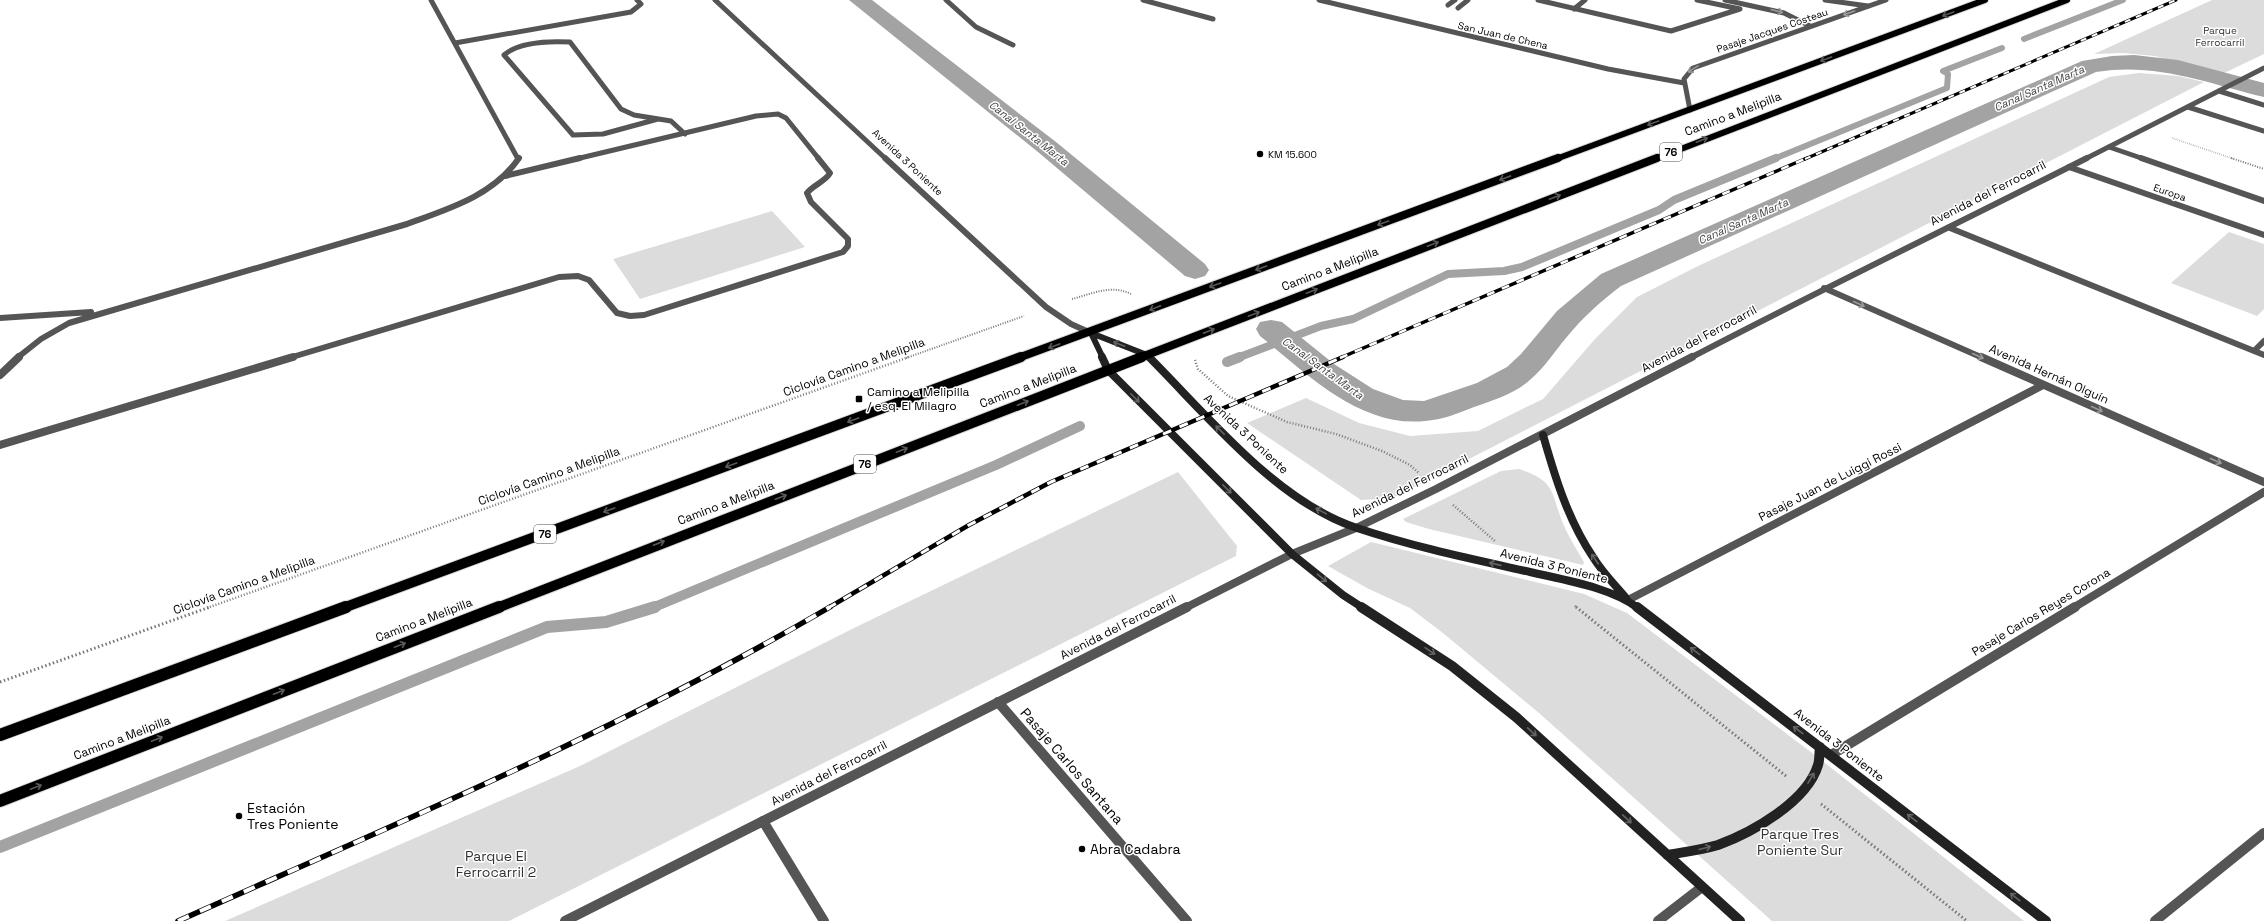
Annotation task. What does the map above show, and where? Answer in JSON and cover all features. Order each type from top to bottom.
[{"type":"main road","name":"Camino a Melipilla","points":[[0,735],[1091,333],[1239,276],[1985,0]]},
{"type":"main road","name":"Camino a Melipilla","points":[[0,801],[1231,322],[2067,0]]},
{"type":"main road","points":[[1091,333],[1108,370],[1292,554],[1343,595],[1452,666],[1516,717],[1740,921]]},
{"type":"main road","name":"Avenida 3 Poniente","points":[[1091,333],[1147,355],[1243,452],[1272,479],[1315,508],[1356,528],[1446,553],[1582,584],[1628,600],[2046,921]]},
{"type":"main road","points":[[1543,435],[1551,466],[1579,531],[1593,557],[1628,600]]},
{"type":"main road","points":[[1667,855],[1703,849],[1731,839],[1770,818],[1804,790],[1818,767],[1820,747]]},
{"type":"street","points":[[0,375],[24,350],[50,332],[103,312],[407,224],[458,204],[496,184],[513,170],[519,158],[431,0]]},
{"type":"street","points":[[455,43],[630,12],[641,4],[637,0]]},
{"type":"street","name":"Avenida 3 Poniente","points":[[715,0],[1046,306],[1071,324],[1091,333]]},
{"type":"street","points":[[946,0],[976,27],[1013,44]]},
{"type":"street","points":[[1143,0],[1213,19]]},
{"type":"street","name":"San Juan de Chena","points":[[1319,0],[1608,69],[1684,83]]},
{"type":"street","points":[[1448,5],[1455,0]]},
{"type":"street","points":[[1458,8],[1468,0]]},
{"type":"street","points":[[1538,0],[1671,31],[1740,9],[1697,0]]},
{"type":"street","points":[[1574,9],[1585,0]]},
{"type":"street","points":[[1725,0],[1784,13],[1810,26]]},
{"type":"street","points":[[1825,0],[1868,6]]},
{"type":"street","name":"Pasaje Jacques Costeau","points":[[1684,83],[1684,79],[1689,71],[1710,62],[1886,0]]},
{"type":"street","points":[[658,119],[593,136],[580,137],[573,135],[504,55],[510,49],[551,41],[570,42],[621,109],[634,115],[658,119],[670,121],[685,134]]},
{"type":"street","name":"Avenida del Ferrocarril","points":[[565,921],[1292,554],[1356,528],[1436,489],[1543,435],[1824,288],[1950,228],[2264,68]]},
{"type":"street","points":[[1684,83],[1690,110]]},
{"type":"street","points":[[2221,90],[2264,105]]},
{"type":"street","points":[[2188,107],[2264,131]]},
{"type":"street","points":[[0,445],[559,277],[578,276],[589,280],[617,313],[630,316],[644,315],[843,252],[848,246],[848,239],[811,202],[807,193],[813,186],[828,178],[830,172],[786,118],[778,114],[756,116],[505,176]]},
{"type":"street","points":[[2109,147],[2264,201]]},
{"type":"street","name":"Europa","points":[[2068,168],[2264,235]]},
{"type":"street","points":[[1950,228],[2264,355]]},
{"type":"street","name":"Avenida Hernán Olguín","points":[[1824,288],[2264,482]]},
{"type":"street","points":[[0,318],[103,312]]},
{"type":"street","points":[[2254,351],[2264,341]]},
{"type":"street","name":"Pasaje Juan de Luiggi Rossi","points":[[1628,600],[2043,385]]},
{"type":"street","name":"Pasaje Carlos Reyes Corona","points":[[1831,755],[2264,492]]},
{"type":"street","name":"Pasaje Carlos Santana","points":[[998,702],[1187,921]]},
{"type":"street","points":[[763,821],[824,921]]},
{"type":"street","points":[[2155,921],[2264,833]]},
{"type":"street","points":[[1658,921],[1702,887]]},
{"type":"path","points":[[2146,129],[2264,169]]},
{"type":"path","name":"Ciclovía Camino a Melipilla","points":[[0,682],[1046,306],[1106,290]]},
{"type":"path","points":[[1186,340],[1198,352],[1194,359],[1198,370],[1228,396],[1287,422],[1336,434],[1382,451],[1410,465],[1496,542]]},
{"type":"path","points":[[1570,602],[1968,921]]},
{"type":"green space","name":"Parque Ferrocarril","points":[[2212,0],[2264,0],[2264,54],[2222,74],[2155,56],[2123,53],[2094,54]]},
{"type":"green space","points":[[2139,73],[2178,76],[2204,82],[1393,498],[1361,500],[1247,423],[1306,398],[1359,423],[1410,436],[1478,431],[1543,399],[1595,339],[1637,297],[1698,266],[2109,77]]},
{"type":"green space","points":[[772,211],[805,247],[640,299],[613,259]]},
{"type":"green space","points":[[2229,232],[2264,244],[2264,309],[2257,316],[2171,283]]},
{"type":"green space","points":[[1519,469],[1541,479],[1551,490],[1564,526],[1584,562],[1583,565],[1429,529],[1406,522],[1403,519],[1501,471]]},
{"type":"green space","name":"Parque El Ferrocarril 2","points":[[1178,472],[1237,546],[1236,556],[509,921],[225,921],[580,766],[856,627]]},
{"type":"green space","name":"Parque Tres Poniente Sur","points":[[1371,542],[1584,594],[1627,613],[1820,759],[2024,921],[1772,921],[1539,713],[1443,633],[1410,608],[1367,588],[1328,566]]},
{"type":"waterway","name":"Canal Santa Marta","points":[[859,0],[1047,147],[1195,270]]},
{"type":"waterway","points":[[2024,39],[2123,0]]},
{"type":"waterway","points":[[1774,159],[1947,88],[1948,74],[1943,71],[2002,48]]},
{"type":"waterway","name":"Canal Santa Marta","points":[[1271,329],[1323,371],[1362,397],[1382,406],[1403,411],[1424,411],[1435,409],[1489,390],[1518,374],[1540,351],[1567,317],[1603,285],[1611,280],[2090,66],[2112,62],[2156,63],[2200,72],[2264,90]]},
{"type":"waterway","points":[[1237,358],[1321,326],[1353,319],[1448,274],[1504,271],[1522,267],[1659,210],[1674,200],[1776,158]]},
{"type":"waterway","points":[[1227,362],[1240,357]]},
{"type":"waterway","points":[[653,608],[996,465],[1080,426]]},
{"type":"waterway","points":[[0,847],[547,627],[606,622],[653,608]]},
{"type":"railway","points":[[1805,159],[2176,0]]},
{"type":"railway","points":[[1340,358],[1807,158]]},
{"type":"railway","points":[[828,608],[969,525],[1051,482],[1343,357]]},
{"type":"railway","points":[[178,921],[426,811],[590,734],[751,652],[830,607]]},
{"type":"place","name":"KM 15.600","points":[[1260,154]]},
{"type":"place","name":"Camino a Melipilla / esq. El Milagro","points":[[859,399]]},
{"type":"place","name":"Estación Tres Poniente","points":[[239,816]]},
{"type":"place","name":"Abra Cadabra","points":[[1082,849]]}]
